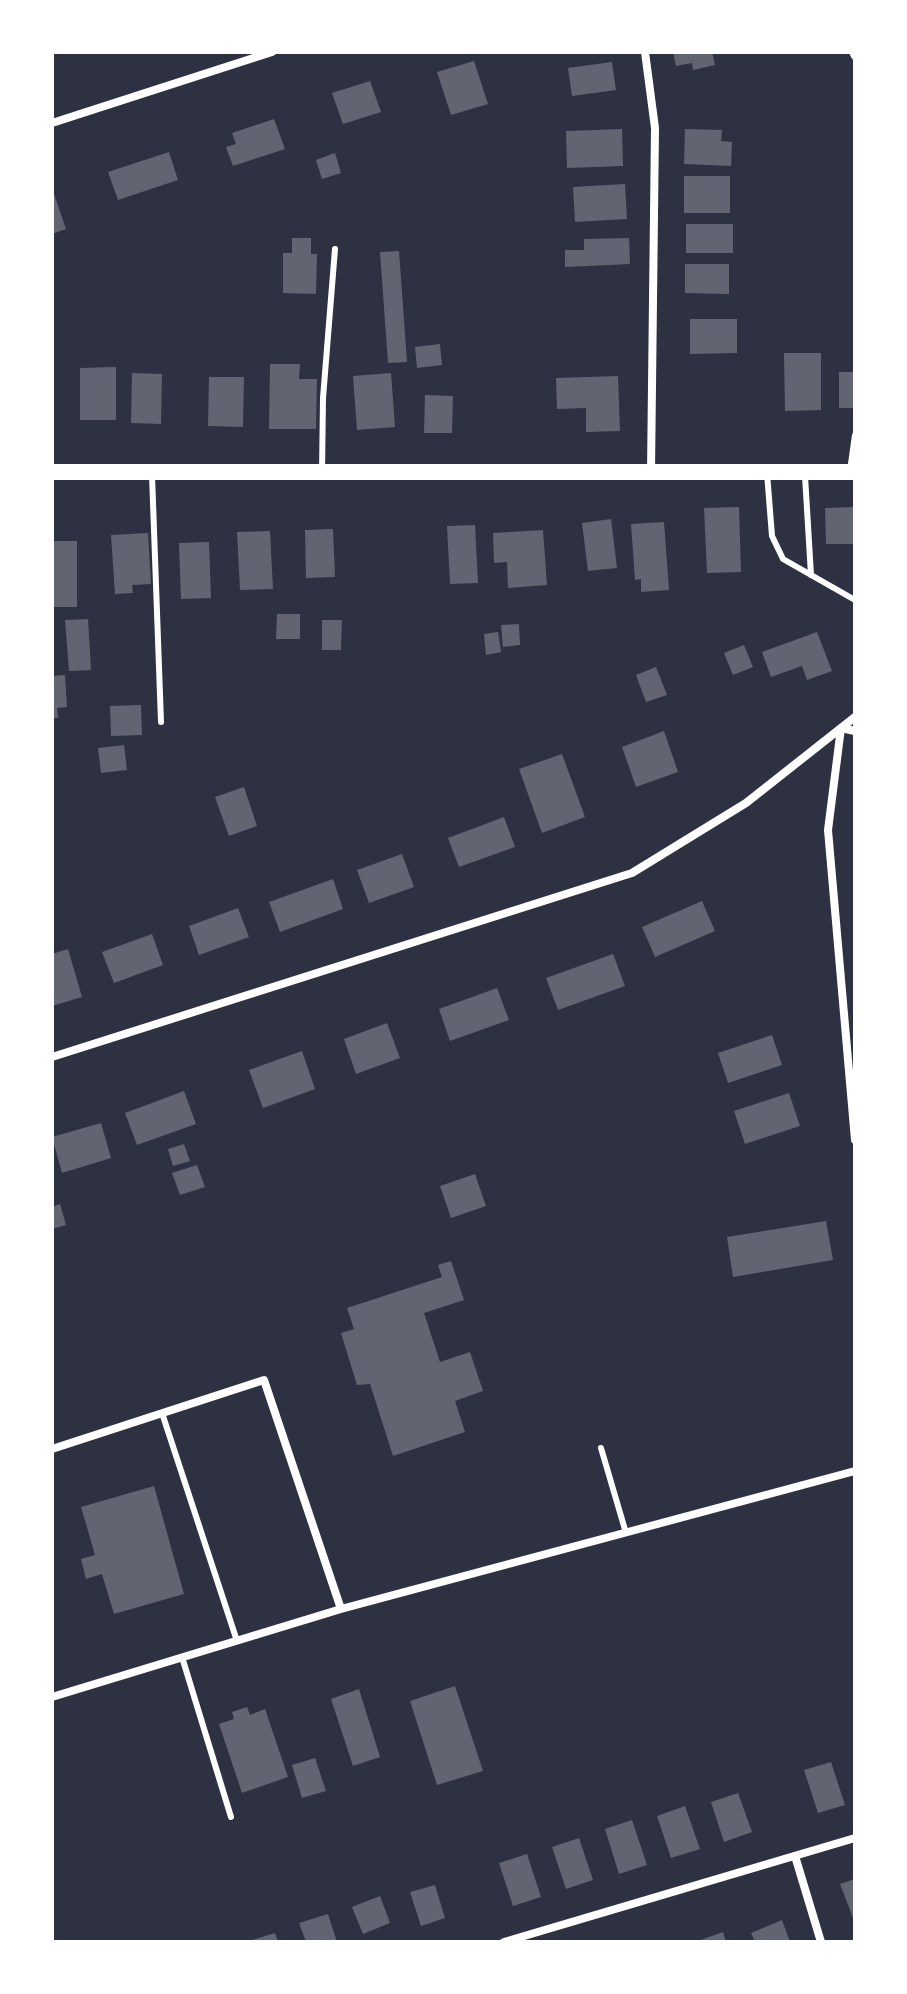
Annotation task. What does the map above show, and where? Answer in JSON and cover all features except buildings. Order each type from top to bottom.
[{"type":"main road","points":[[52,472],[852,472]]},
{"type":"street","points":[[52,123],[272,52]]},
{"type":"street","points":[[645,52],[655,128],[651,472]]},
{"type":"street","points":[[52,1057],[632,873],[746,803],[855,717]]},
{"type":"street","points":[[841,728],[855,731]]},
{"type":"street","points":[[841,728],[828,830],[855,1140]]},
{"type":"street","points":[[52,1449],[264,1380],[341,1609]]},
{"type":"street","points":[[52,1697],[341,1609],[855,1471]]},
{"type":"street","points":[[504,1942],[855,1838]]},
{"type":"street","points":[[795,1856],[821,1942]]},
{"type":"lane","points":[[322,472],[323,398],[335,249]]},
{"type":"lane","points":[[852,472],[855,435]]},
{"type":"lane","points":[[152,472],[161,722]]},
{"type":"lane","points":[[767,472],[772,536],[783,559],[855,600]]},
{"type":"lane","points":[[805,472],[811,575]]},
{"type":"lane","points":[[162,1413],[237,1641]]},
{"type":"lane","points":[[601,1448],[626,1533]]},
{"type":"lane","points":[[182,1657],[231,1817]]}]
